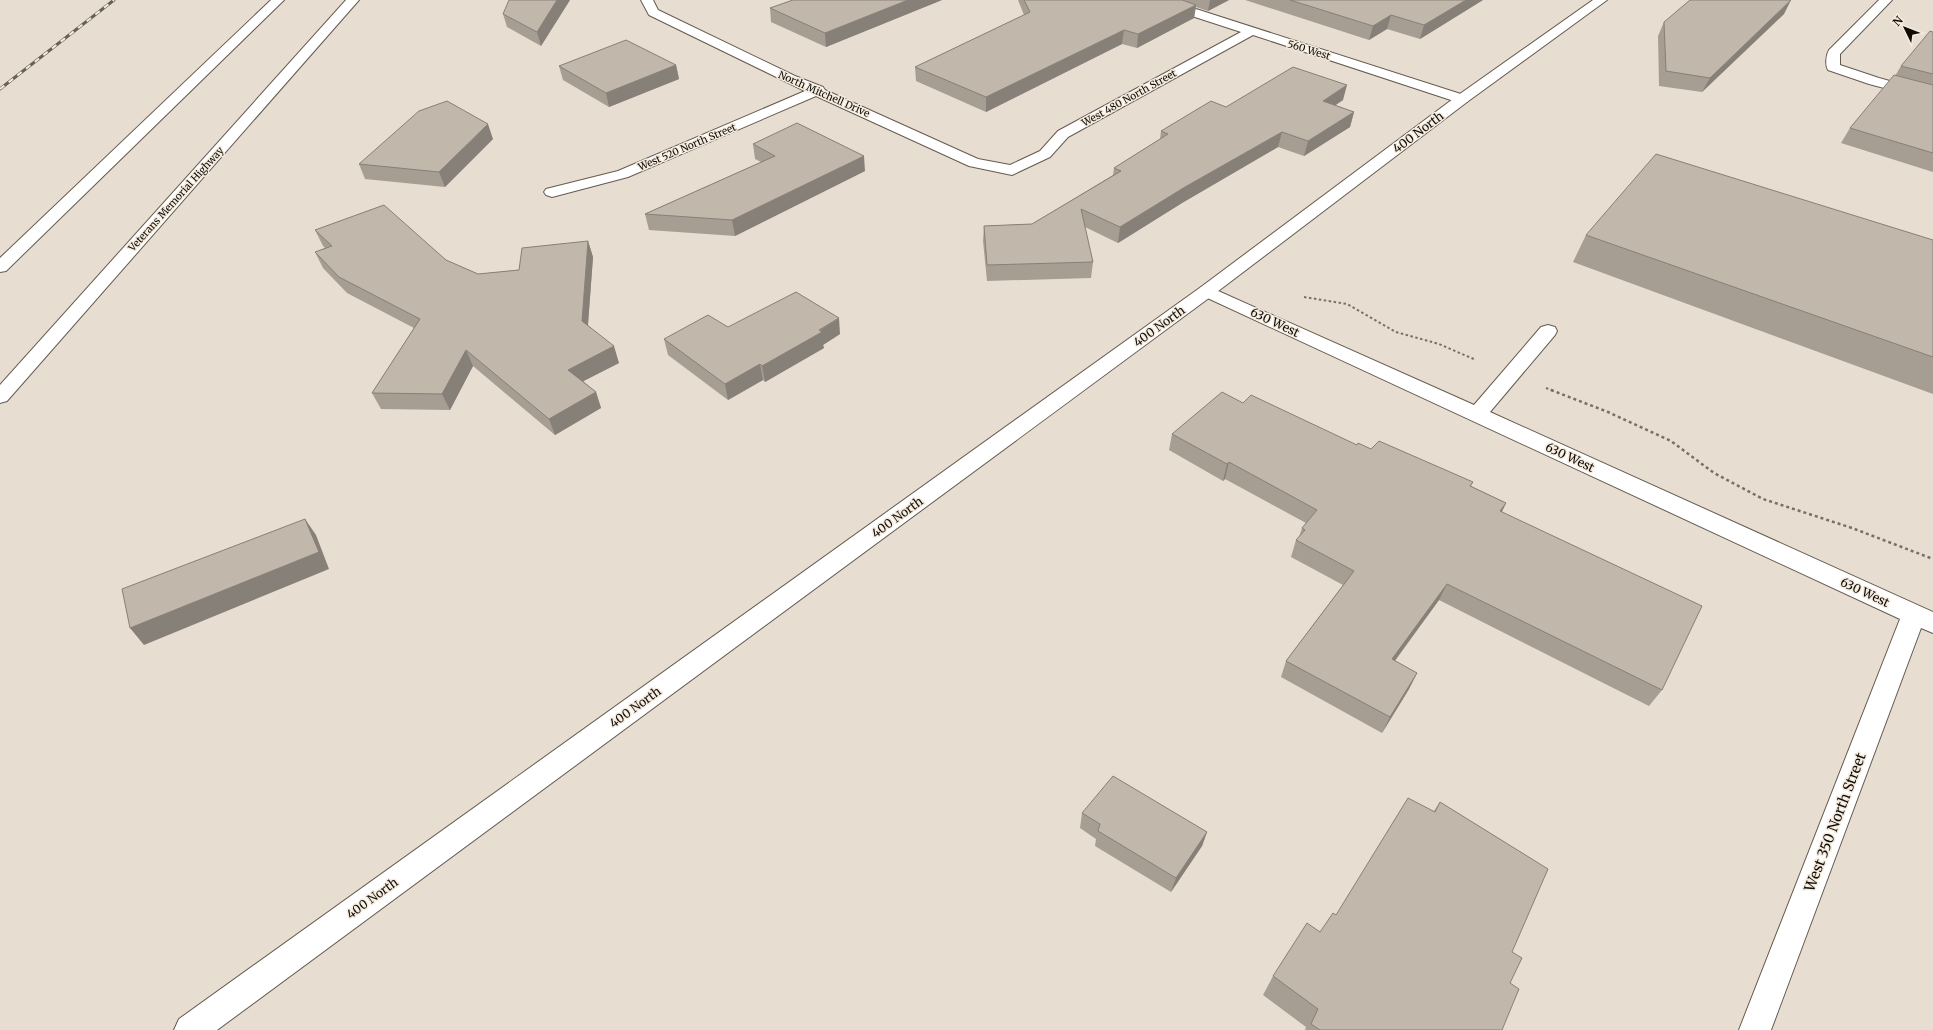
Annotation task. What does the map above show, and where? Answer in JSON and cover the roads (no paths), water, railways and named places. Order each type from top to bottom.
[{"type":"main road","points":[[0,267],[278,0]]},
{"type":"main road","name":"Veterans Memorial Highway","points":[[0,398],[353,0]]},
{"type":"main road","name":"North Mitchell Drive","points":[[648,0],[653,12],[790,79],[818,90],[974,163],[1012,170]]},
{"type":"main road","name":"560 West","points":[[1156,0],[1250,32],[1462,99]]},
{"type":"main road","name":"400 North","points":[[190,1030],[1207,291],[1462,99],[1601,0]]},
{"type":"main road","points":[[1886,0],[1834,53],[1833,67],[1874,81],[1933,97]]},
{"type":"main road","name":"West 480 North Street","points":[[1012,170],[1045,154],[1063,134],[1250,32]]},
{"type":"main road","name":"West 520 North Street","points":[[552,192],[624,174],[818,90]]},
{"type":"main road","name":"630 West","points":[[1207,291],[1924,618]]},
{"type":"main road","points":[[1477,414],[1548,331]]},
{"type":"main road","name":"West 350 North Street","points":[[1755,1030],[1924,618]]},
{"type":"railway","points":[[0,89],[114,0]]}]
